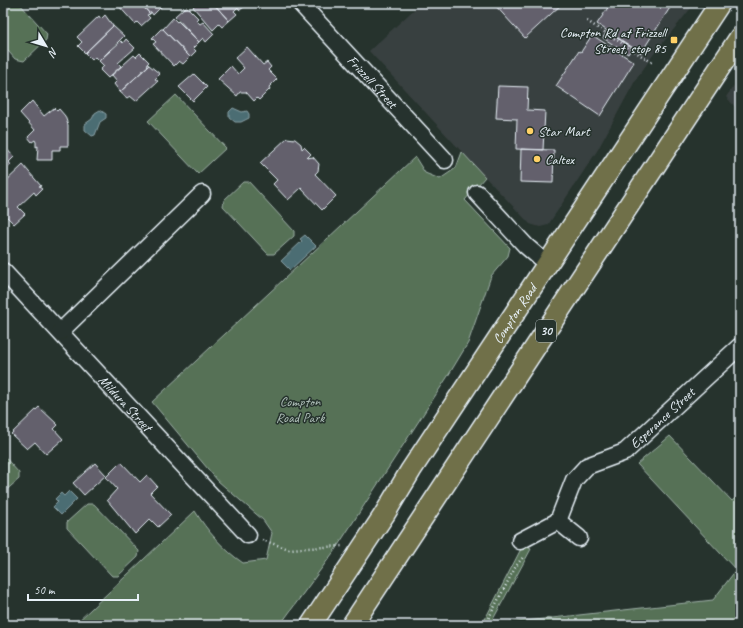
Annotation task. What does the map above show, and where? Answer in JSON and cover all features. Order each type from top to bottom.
[{"type":"main road","name":"Compton Road","points":[[311,625],[364,545],[410,470],[720,3]]},
{"type":"main road","name":"30","points":[[352,625],[740,37]]},
{"type":"street","name":"Frizzell Street","points":[[300,3],[445,160]]},
{"type":"street","points":[[477,193],[526,246],[547,264]]},
{"type":"street","points":[[60,332],[202,194]]},
{"type":"street","name":"Mildura Street","points":[[3,271],[248,535]]},
{"type":"street","name":"Esperance Street","points":[[558,521],[574,480],[587,466],[625,452],[740,346]]},
{"type":"street","points":[[520,541],[558,521],[579,538]]},
{"type":"path","points":[[587,21],[653,63]]},
{"type":"path","points":[[485,625],[516,566],[527,553],[538,531]]},
{"type":"path","points":[[248,535],[289,549],[364,545]]},
{"type":"shaded area","points":[[421,3],[695,3],[653,55],[635,81],[597,151],[548,225],[540,227],[530,224],[369,51]]},
{"type":"shaded area","points":[[740,77],[740,112],[726,97]]},
{"type":"green space","points":[[3,3],[19,3],[47,34],[46,40],[24,61],[15,59],[3,45]]},
{"type":"green space","points":[[176,95],[226,148],[198,174],[148,121]]},
{"type":"green space","name":"Compton Road Park","points":[[462,152],[485,177],[465,200],[510,248],[508,256],[491,276],[468,343],[448,376],[335,550],[280,625],[74,625],[195,511],[216,540],[243,563],[266,560],[272,533],[263,520],[218,481],[152,402],[415,157],[425,173],[440,179],[456,168]]},
{"type":"green space","points":[[243,182],[249,182],[294,231],[294,236],[274,254],[268,254],[223,206],[224,200]]},
{"type":"green space","points":[[670,436],[732,501],[740,494],[740,625],[490,625],[713,600],[736,570],[637,464]]},
{"type":"green space","points":[[3,455],[19,473],[19,479],[3,493]]},
{"type":"green space","points":[[87,504],[94,504],[139,551],[138,557],[118,576],[112,576],[67,528],[67,522]]},
{"type":"green space","points":[[523,545],[531,549],[490,625],[482,625]]},
{"type":"water","points":[[233,108],[242,112],[247,111],[249,118],[241,122],[235,122],[229,117],[229,112]]},
{"type":"water","points":[[100,110],[106,114],[106,118],[100,122],[95,135],[92,136],[85,130],[85,124],[92,119],[95,113]]},
{"type":"water","points":[[305,235],[316,246],[290,270],[281,261],[302,241],[300,239]]},
{"type":"water","points":[[69,491],[77,499],[61,515],[53,507],[58,502],[55,499],[61,493],[64,496]]},
{"type":"building","points":[[116,3],[140,3],[150,14],[147,15],[150,18],[141,26],[137,22],[135,24]]},
{"type":"building","points":[[140,3],[159,3],[162,6],[153,15],[151,12],[150,14]]},
{"type":"building","points":[[194,3],[213,3],[229,21],[222,27],[219,24],[213,30],[193,7],[195,5]]},
{"type":"building","points":[[213,3],[234,3],[238,7],[234,11],[237,14],[229,21]]},
{"type":"building","points":[[234,3],[249,3],[240,10]]},
{"type":"building","points":[[493,3],[563,3],[525,38]]},
{"type":"building","points":[[611,3],[673,3],[641,53],[597,24]]},
{"type":"building","points":[[187,7],[198,18],[196,20],[200,24],[203,22],[214,34],[206,42],[203,38],[199,42],[175,16]]},
{"type":"building","points":[[105,15],[113,26],[85,53],[78,46],[82,42],[77,37],[99,16],[101,19]]},
{"type":"building","points":[[173,18],[199,42],[193,48],[196,51],[190,57],[163,29]]},
{"type":"building","points":[[113,26],[124,36],[99,61],[95,57],[92,60],[85,53]]},
{"type":"building","points":[[161,29],[163,29],[190,57],[183,64],[179,61],[174,66],[153,44],[156,42],[152,38]]},
{"type":"building","points":[[607,31],[632,48],[628,54],[603,38]]},
{"type":"building","points":[[592,35],[634,62],[600,116],[556,86],[579,51],[581,52]]},
{"type":"building","points":[[126,39],[135,48],[118,63],[121,66],[108,78],[100,70],[104,66],[99,61],[121,41],[123,43]]},
{"type":"building","points":[[247,47],[263,65],[267,62],[271,67],[268,70],[277,79],[259,100],[257,98],[254,101],[246,92],[240,92],[237,96],[218,79],[231,66],[238,74],[244,68],[235,58]]},
{"type":"building","points":[[140,53],[149,62],[147,64],[149,65],[120,92],[114,84],[117,81],[112,75],[134,55],[136,57]]},
{"type":"building","points":[[149,65],[160,74],[155,79],[158,81],[136,101],[130,96],[127,98],[120,92]]},
{"type":"building","points":[[194,74],[207,87],[193,101],[179,87]]},
{"type":"building","points":[[498,86],[528,87],[527,110],[545,111],[543,150],[516,149],[517,119],[496,118]]},
{"type":"building","points":[[32,101],[44,116],[54,108],[57,111],[59,109],[65,116],[68,125],[68,146],[60,146],[60,150],[52,150],[52,160],[37,160],[38,146],[36,147],[35,140],[32,142],[28,137],[35,130],[20,113]]},
{"type":"building","points":[[287,138],[295,139],[301,144],[302,149],[304,147],[311,154],[307,158],[313,157],[319,164],[318,171],[315,174],[336,196],[322,210],[301,188],[288,200],[273,184],[277,180],[260,163]]},
{"type":"building","points":[[3,145],[14,157],[9,162],[11,165],[3,172]]},
{"type":"building","points":[[521,149],[554,150],[553,183],[520,182]]},
{"type":"building","points":[[23,165],[42,189],[36,195],[34,192],[18,207],[25,214],[14,224],[6,216],[3,216],[3,184]]},
{"type":"building","points":[[39,407],[58,425],[54,429],[63,439],[46,454],[35,442],[27,449],[11,434]]},
{"type":"building","points":[[121,462],[140,482],[147,475],[157,486],[150,493],[171,515],[158,527],[150,519],[135,534],[107,500],[117,489],[106,477]]},
{"type":"building","points":[[95,463],[106,475],[84,495],[73,483]]},
{"type":"place","name":"Compton Rd at Frizzell Street, stop 85","points":[[674,40]]},
{"type":"place","name":"Star Mart","points":[[530,131]]},
{"type":"place","name":"Caltex","points":[[537,159]]}]
